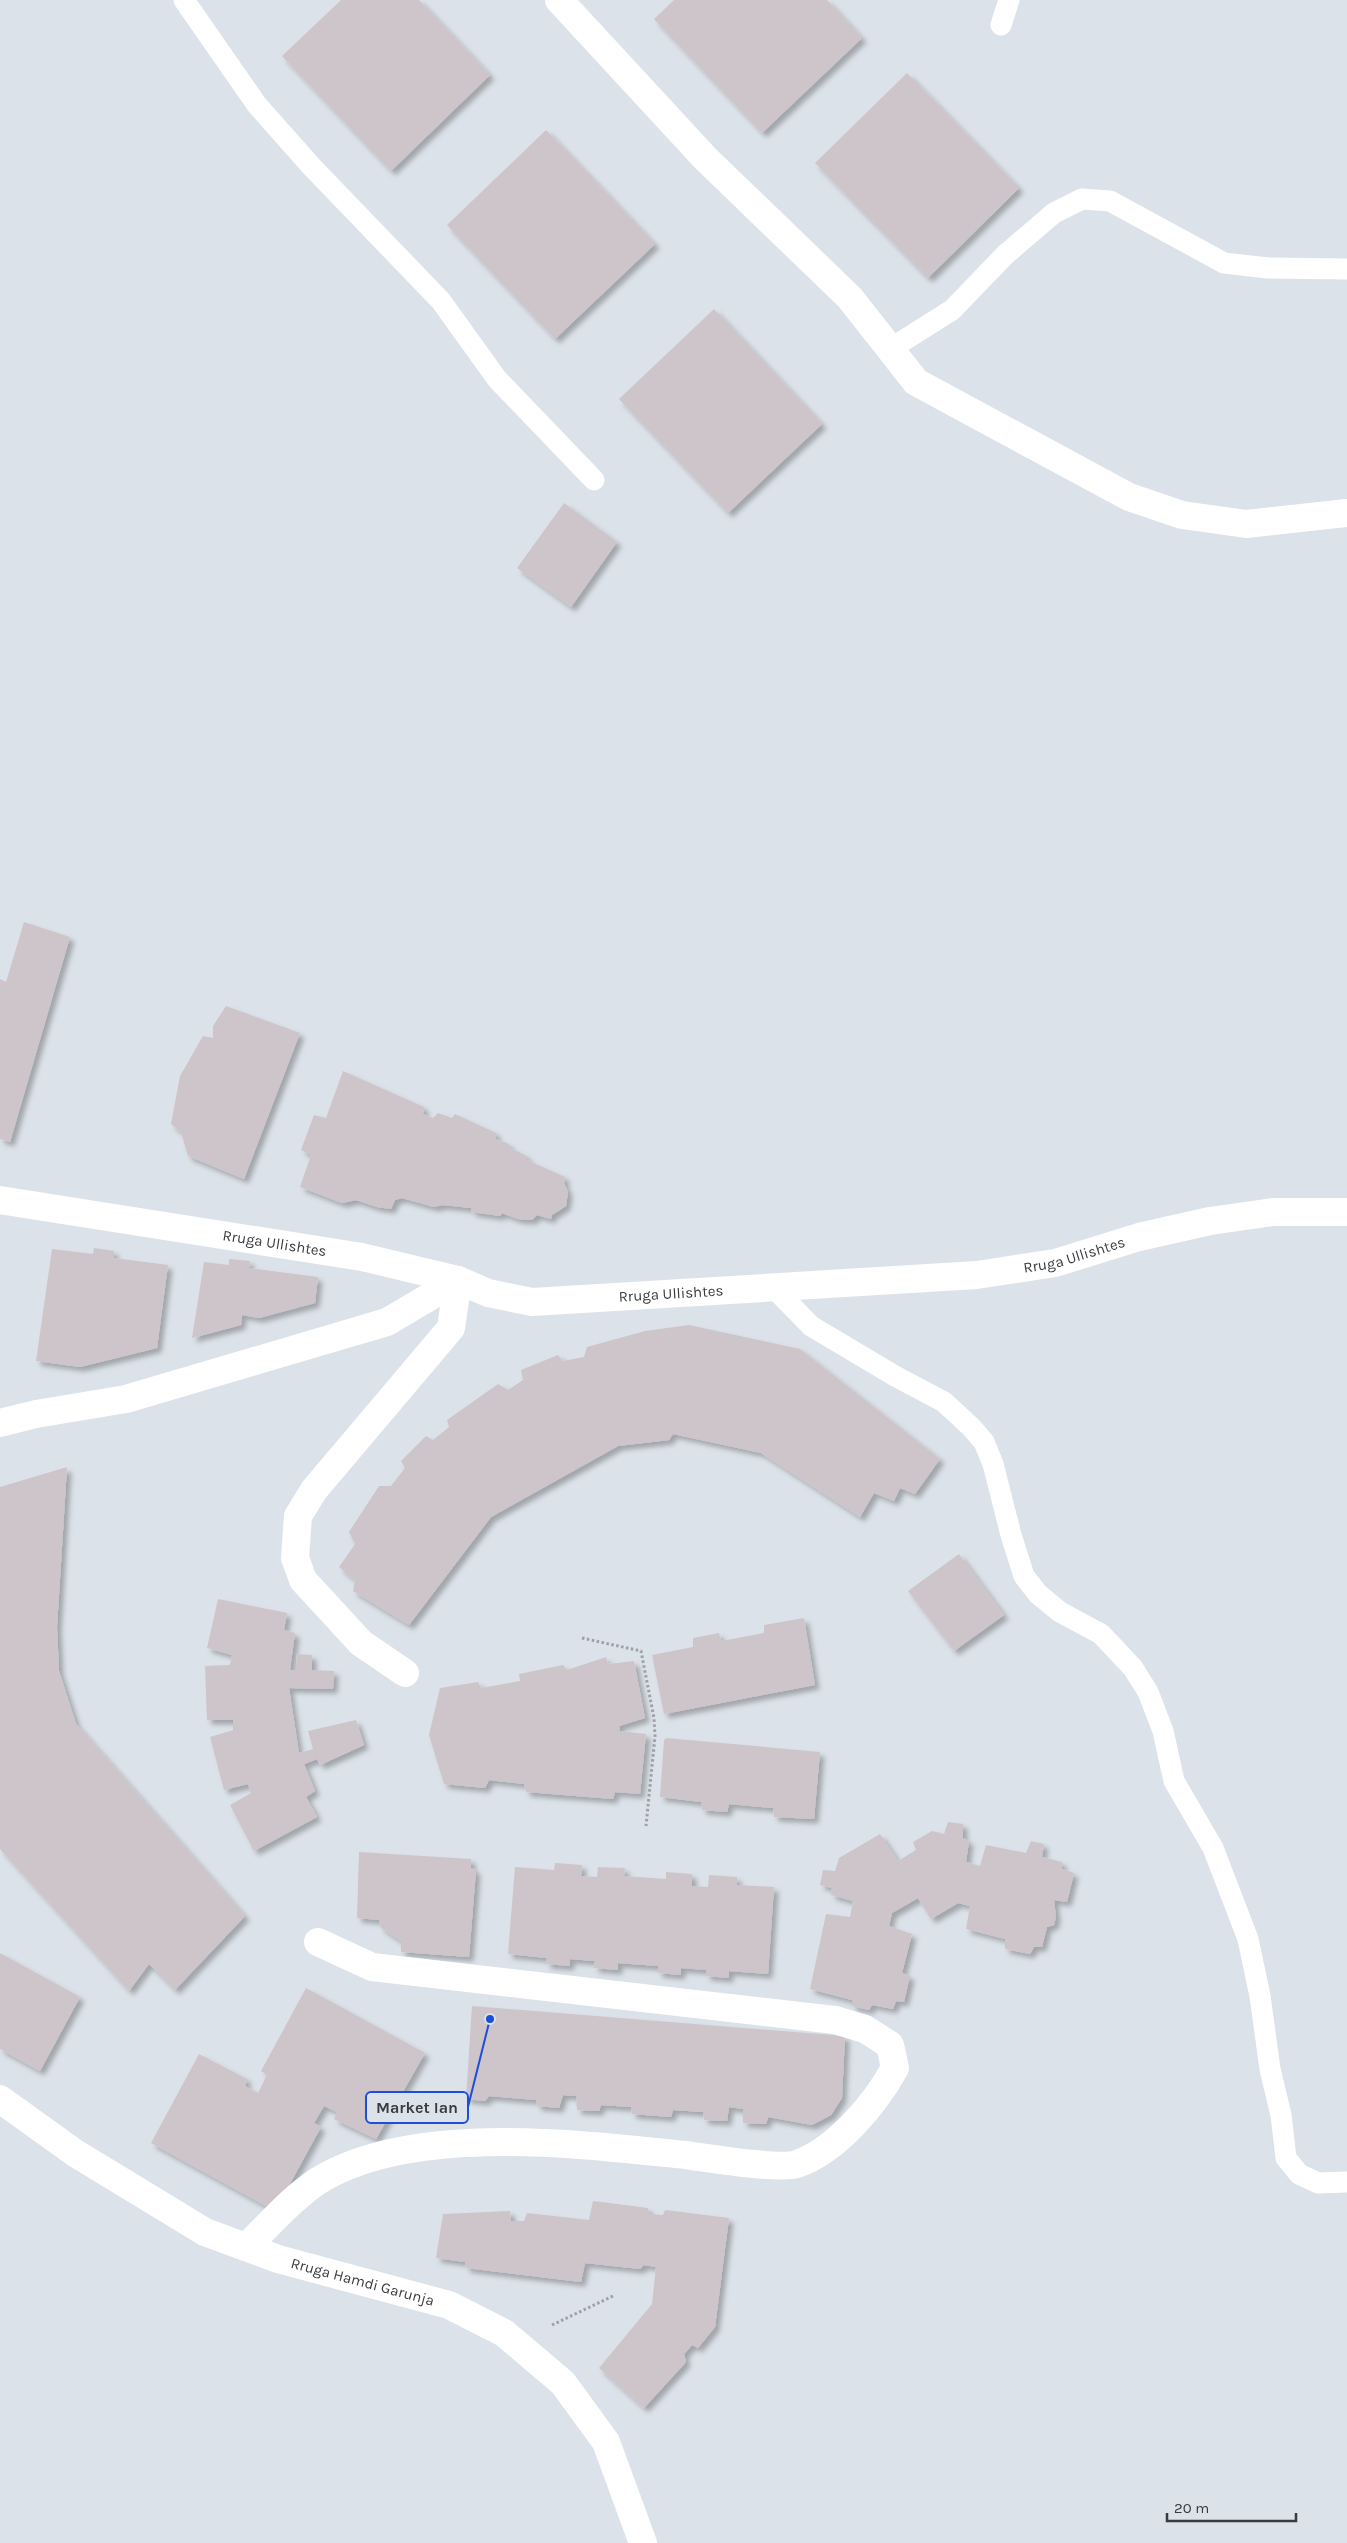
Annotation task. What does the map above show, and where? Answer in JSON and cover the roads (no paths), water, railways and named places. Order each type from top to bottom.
[{"type":"street","points":[[559,0],[704,158],[850,298],[916,382],[1129,497],[1182,515],[1246,524],[1347,513]]},
{"type":"street","name":"Rruga Ullishtes","points":[[0,1200],[354,1255],[458,1280],[488,1293],[532,1302],[977,1275],[1055,1263],[1139,1237],[1210,1221],[1273,1212],[1347,1212]]},
{"type":"street","points":[[0,1423],[36,1414],[126,1399],[387,1322],[458,1280]]},
{"type":"street","points":[[405,1673],[361,1643],[303,1580],[295,1558],[298,1516],[314,1490],[451,1328],[458,1280]]},
{"type":"street","points":[[246,2247],[318,2181],[360,2160],[426,2147],[512,2142],[623,2149],[766,2165],[795,2165],[819,2154],[846,2130],[880,2095],[895,2068],[890,2044],[865,2029],[836,2020],[372,1967],[318,1942]]},
{"type":"street","name":"Rruga Hamdi Garunja","points":[[0,2099],[75,2153],[205,2232],[278,2259],[449,2305],[504,2334],[563,2383],[606,2442],[643,2543]]},
{"type":"lane","points":[[184,0],[257,105],[312,167],[441,301],[497,379],[594,480]]},
{"type":"lane","points":[[1001,25],[1009,0]]},
{"type":"lane","points":[[890,349],[952,310],[1005,255],[1054,214],[1082,198],[1110,201],[1224,264],[1268,268],[1347,269]]},
{"type":"lane","points":[[773,1287],[811,1326],[889,1373],[944,1402],[971,1426],[984,1442],[993,1464],[1011,1535],[1024,1576],[1038,1594],[1060,1612],[1101,1634],[1132,1668],[1148,1692],[1163,1731],[1174,1781],[1213,1848],[1248,1939],[1260,1996],[1270,2069],[1281,2115],[1286,2158],[1299,2174],[1318,2183],[1347,2182]]},
{"type":"place","name":"Market Ian","points":[[490,2019]]}]
